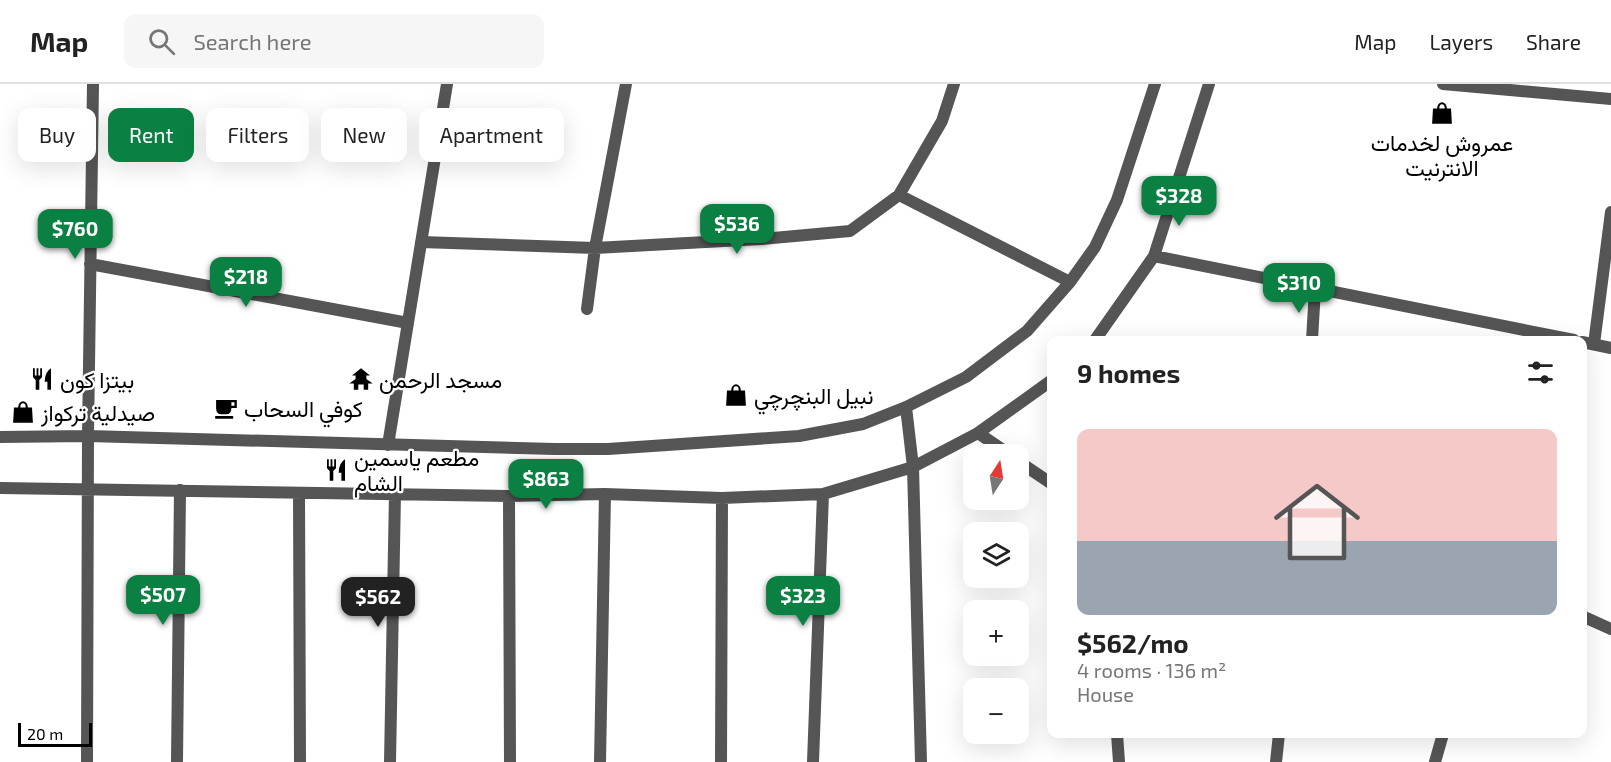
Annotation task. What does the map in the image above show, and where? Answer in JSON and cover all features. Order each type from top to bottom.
[{"type":"street","points":[[87,762],[88,436],[93,84]]},
{"type":"street","points":[[388,445],[447,84]]},
{"type":"street","points":[[587,309],[595,248],[626,84]]},
{"type":"street","points":[[421,242],[595,248],[761,239],[850,231],[899,195],[942,121],[954,84]]},
{"type":"street","points":[[0,437],[88,436],[608,449],[799,436],[863,424],[906,408],[966,377],[1026,331],[1070,282],[1095,247],[1117,200],[1155,84]]},
{"type":"street","points":[[1100,336],[1154,256],[1209,84]]},
{"type":"street","points":[[1443,84],[1611,99]]},
{"type":"street","points":[[899,195],[1070,282]]},
{"type":"street","points":[[1611,212],[1588,343],[1611,348]]},
{"type":"street","points":[[1154,256],[1554,336]]},
{"type":"street","points":[[90,264],[408,323]]},
{"type":"street","points":[[1312,336],[1315,289]]},
{"type":"street","points":[[0,488],[509,496],[605,494],[722,498],[823,494],[913,467],[978,433],[1047,384]]},
{"type":"street","points":[[906,408],[913,467],[921,762]]},
{"type":"street","points":[[978,433],[994,444]]},
{"type":"street","points":[[1029,468],[1047,481]]},
{"type":"street","points":[[177,762],[180,490]]},
{"type":"street","points":[[299,493],[300,762]]},
{"type":"street","points":[[390,762],[396,494]]},
{"type":"street","points":[[600,762],[605,494]]},
{"type":"street","points":[[813,762],[823,494]]},
{"type":"street","points":[[509,496],[510,762]]},
{"type":"street","points":[[721,762],[722,498]]},
{"type":"street","points":[[1587,618],[1611,628]]},
{"type":"street","points":[[1117,738],[1119,762]]},
{"type":"street","points":[[1276,762],[1279,738]]},
{"type":"street","points":[[1435,762],[1442,738]]},
{"type":"place","name":"عمروش لخدمات الانترنيت","points":[[1442,113]]},
{"type":"place","name":"بيتزا كون","points":[[42,379]]},
{"type":"place","name":"مسجد الرحمن","points":[[361,379]]},
{"type":"place","name":"نبيل البنچرچي","points":[[736,395]]},
{"type":"place","name":"كوفي السحاب","points":[[226,408]]},
{"type":"place","name":"صيدلية تركواز","points":[[23,412]]},
{"type":"place","name":"مطعم ياسمين الشام","points":[[336,470]]}]
